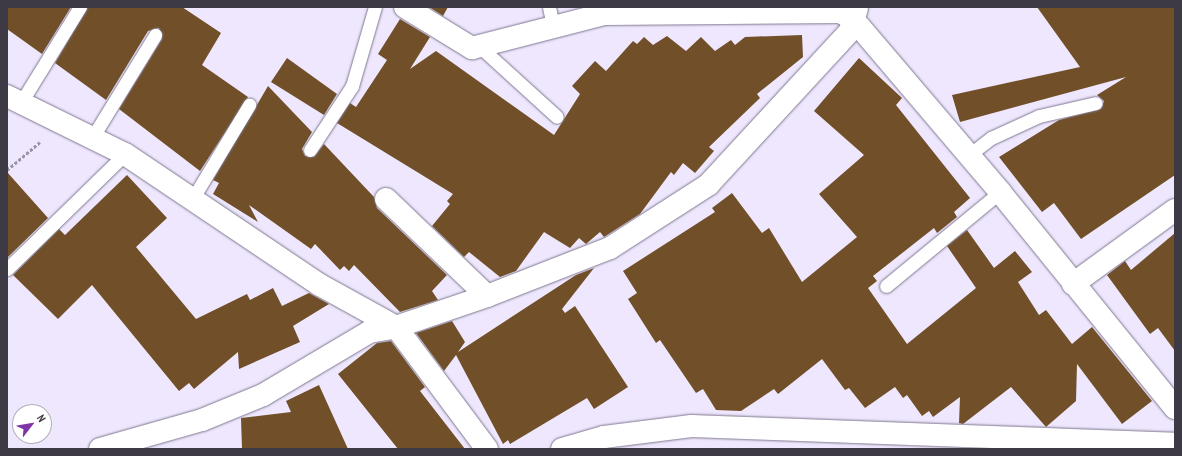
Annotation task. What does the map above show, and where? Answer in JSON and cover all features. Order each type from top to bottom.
[{"type":"street","points":[[405,7],[472,48],[551,16],[604,14],[856,13],[1073,284],[1174,402]]},
{"type":"street","points":[[100,449],[202,420],[264,395],[369,332],[396,327],[487,296],[610,248],[708,185],[850,31],[856,13]]},
{"type":"street","points":[[13,100],[125,154],[193,198],[320,285],[396,327],[487,449]]},
{"type":"street","points":[[386,199],[487,296]]},
{"type":"street","points":[[1073,284],[1175,210]]},
{"type":"street","points":[[562,449],[604,437],[691,426],[1175,444]]},
{"type":"lane","points":[[13,100],[80,7]]},
{"type":"lane","points":[[310,150],[352,86],[375,7]]},
{"type":"lane","points":[[92,138],[155,35]]},
{"type":"lane","points":[[479,46],[557,117]]},
{"type":"lane","points":[[969,155],[991,138],[1039,116],[1096,103]]},
{"type":"lane","points":[[193,198],[249,105]]},
{"type":"lane","points":[[7,269],[125,154]]},
{"type":"lane","points":[[886,286],[1000,192]]},
{"type":"path","points":[[7,170],[61,123]]},
{"type":"building","points":[[7,7],[71,7],[42,54],[7,29]]},
{"type":"building","points":[[88,7],[182,7],[221,33],[202,65],[248,97],[200,171],[119,109],[162,39],[159,28],[148,31],[106,100],[55,63]]},
{"type":"building","points":[[429,7],[448,7],[443,16]]},
{"type":"building","points":[[1037,7],[1175,7],[1175,175],[1081,239],[1054,203],[1042,212],[999,157],[1059,120],[1101,109],[1104,101],[1097,95],[1126,77],[960,122],[952,95],[1080,67]]},
{"type":"building","points":[[400,19],[430,37],[410,69],[436,51],[554,135],[580,94],[572,86],[595,61],[606,71],[633,41],[637,44],[644,37],[653,45],[667,36],[686,51],[701,37],[715,51],[731,40],[735,45],[745,37],[802,35],[803,57],[757,94],[760,98],[709,147],[714,151],[695,173],[683,163],[674,175],[671,172],[640,214],[604,237],[600,232],[586,244],[579,238],[570,248],[544,232],[516,271],[500,277],[469,252],[464,257],[432,226],[450,204],[447,201],[453,194],[337,123],[350,103],[356,107],[387,60],[378,54]]},
{"type":"building","points":[[287,58],[337,94],[324,115],[271,82]]},
{"type":"building","points":[[859,58],[902,98],[896,105],[970,198],[954,212],[957,217],[937,233],[934,228],[873,276],[877,281],[868,288],[907,344],[976,288],[947,246],[967,230],[994,268],[1015,251],[1032,272],[1018,282],[1039,315],[1046,310],[1072,344],[1092,327],[1152,401],[1122,424],[1077,364],[1076,401],[1046,427],[1011,387],[963,424],[959,423],[960,397],[933,417],[929,411],[922,416],[907,395],[903,398],[895,387],[865,408],[849,388],[845,390],[822,359],[778,394],[774,389],[741,411],[716,410],[703,389],[696,393],[660,340],[656,343],[628,299],[637,293],[623,271],[715,212],[712,208],[732,193],[762,233],[769,228],[802,282],[857,237],[819,194],[864,155],[814,111]]},
{"type":"building","points":[[268,86],[312,132],[302,149],[305,156],[314,157],[324,144],[374,197],[377,208],[447,275],[432,291],[438,300],[400,312],[354,265],[349,271],[344,266],[340,270],[315,244],[311,249],[249,205],[258,222],[213,194],[219,183],[213,180]]},
{"type":"building","points":[[7,172],[48,218],[7,258]]},
{"type":"building","points":[[127,175],[167,218],[136,247],[196,319],[247,294],[250,300],[273,288],[282,306],[309,293],[329,304],[293,326],[300,342],[239,369],[238,352],[194,389],[189,383],[179,391],[92,285],[58,319],[13,275],[59,229],[65,235]]},
{"type":"building","points":[[1175,233],[1175,351],[1158,328],[1150,334],[1107,275],[1125,261],[1131,270]]},
{"type":"building","points":[[594,268],[562,309],[565,313],[575,306],[628,387],[594,409],[587,398],[510,444],[508,440],[503,444],[456,355],[444,371],[416,333],[452,321],[465,342],[458,352],[576,275]]},
{"type":"building","points":[[391,341],[425,387],[420,391],[465,449],[398,449],[338,374],[377,343]]},
{"type":"building","points":[[319,385],[348,449],[242,449],[241,418],[291,412],[286,401]]}]
